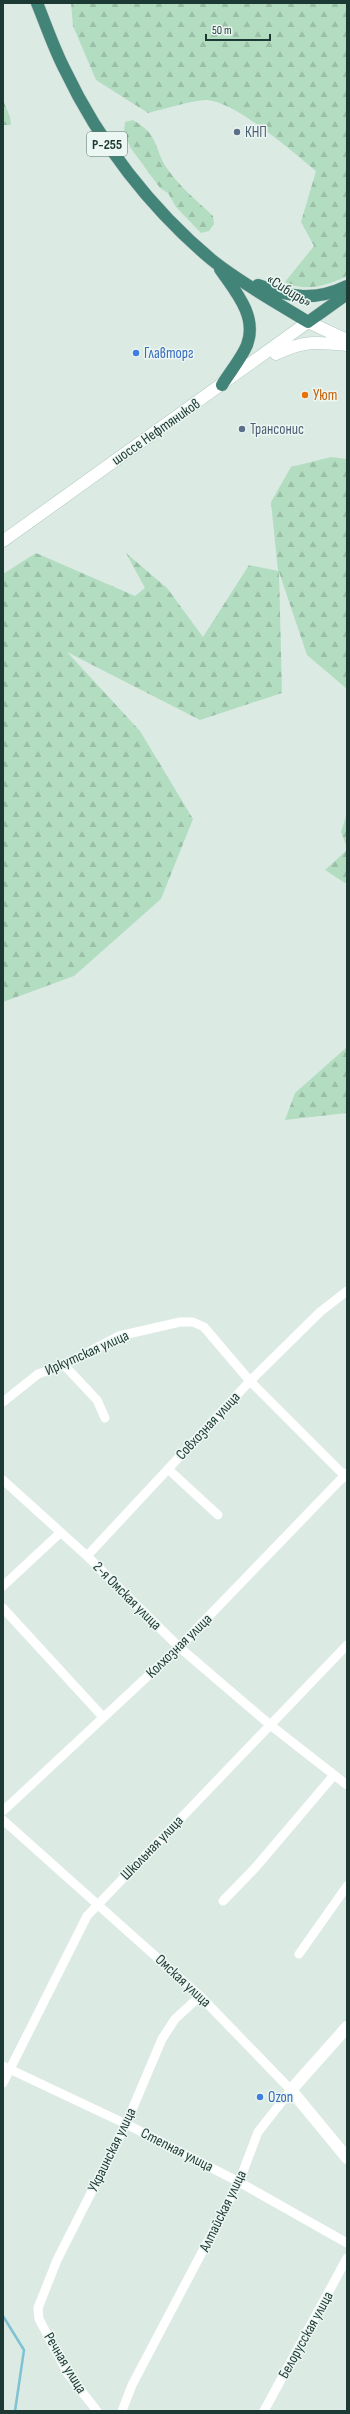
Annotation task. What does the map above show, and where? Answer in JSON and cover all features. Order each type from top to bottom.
[{"type":"highway","name":"Р-255","points":[[37,3],[64,70],[103,139],[142,190],[180,230],[213,260]]},
{"type":"highway","name":"«Сибирь»","points":[[213,260],[238,278],[308,322],[347,294]]},
{"type":"highway","points":[[213,260],[240,297],[249,322],[250,335],[246,346],[222,385]]},
{"type":"highway","points":[[238,278],[273,290],[302,296],[323,295],[347,286]]},
{"type":"main road","name":"шоссе Нефтяников","points":[[3,541],[240,373],[308,322]]},
{"type":"main road","points":[[308,322],[347,340]]},
{"type":"main road","points":[[240,373],[294,344],[309,342],[347,345]]},
{"type":"main road","name":"Алтайская улица","points":[[291,2090],[347,2027]]},
{"type":"main road","name":"Омская улица","points":[[291,2090],[347,2158]]},
{"type":"street","name":"Совхозная улица","points":[[87,1556],[250,1381],[334,1300],[347,1291]]},
{"type":"street","name":"Иркутская улица","points":[[3,1402],[38,1374],[64,1365],[124,1334],[180,1322],[193,1322],[204,1327],[250,1381]]},
{"type":"street","points":[[64,1365],[97,1400],[105,1418]]},
{"type":"street","points":[[250,1381],[346,1476]]},
{"type":"street","points":[[168,1469],[218,1515]]},
{"type":"street","name":"Колхозная улица","points":[[3,1811],[179,1647],[346,1476]]},
{"type":"street","name":"2-я Омская улица","points":[[3,1480],[87,1556],[179,1647],[269,1724],[347,1785]]},
{"type":"street","points":[[3,1586],[60,1533]]},
{"type":"street","points":[[3,1608],[103,1717]]},
{"type":"street","name":"Школьная улица","points":[[3,2083],[7,2068],[87,1916],[269,1724],[347,1645]]},
{"type":"street","points":[[223,1901],[255,1868],[334,1775]]},
{"type":"street","name":"Омская улица","points":[[3,1820],[99,1904],[200,1996],[291,2090]]},
{"type":"street","points":[[299,1954],[347,1886]]},
{"type":"street","name":"Украинская улица","points":[[38,2313],[57,2260],[126,2124],[162,2039],[175,2019],[200,1996]]},
{"type":"street","name":"Степная улица","points":[[7,2068],[126,2124],[239,2182],[347,2243]]},
{"type":"street","name":"Алтайская улица","points":[[122,2411],[132,2385],[239,2182],[258,2132],[291,2090]]},
{"type":"street","name":"Белорусская улица","points":[[264,2411],[347,2258]]},
{"type":"street","name":"Речная улица","points":[[38,2313],[68,2374],[97,2411]]},
{"type":"green space","points":[[71,3],[347,3],[347,276],[324,285],[308,287],[300,287],[285,282],[314,246],[301,222],[316,171],[263,128],[247,117],[217,102],[205,100],[184,103],[148,113],[96,80],[73,26]]},
{"type":"green space","points":[[3,100],[10,117],[11,125],[3,125]]},
{"type":"green space","points":[[133,120],[141,125],[151,136],[166,167],[176,180],[213,216],[214,224],[209,231],[201,233],[176,207],[168,193],[160,188],[130,147],[124,131],[125,122]]},
{"type":"green space","points":[[331,457],[347,459],[347,689],[307,655],[279,572],[282,693],[200,720],[67,652],[140,731],[193,819],[161,899],[74,976],[3,1002],[3,574],[36,553],[135,596],[145,588],[126,553],[167,588],[203,637],[249,565],[278,571],[271,502],[291,467]]},
{"type":"green space","points":[[347,813],[347,848],[341,832]]},
{"type":"green space","points":[[347,850],[347,881],[345,883],[325,870]]},
{"type":"green space","points":[[347,1047],[347,1113],[285,1120],[295,1093]]},
{"type":"waterway","points":[[3,2316],[24,2350],[15,2411]]},
{"type":"place","name":"КНП","points":[[237,132]]},
{"type":"place","name":"Главторг","points":[[136,353]]},
{"type":"place","name":"Уют","points":[[305,395]]},
{"type":"place","name":"Трансонис","points":[[242,429]]},
{"type":"place","name":"Ozon","points":[[260,2097]]}]
